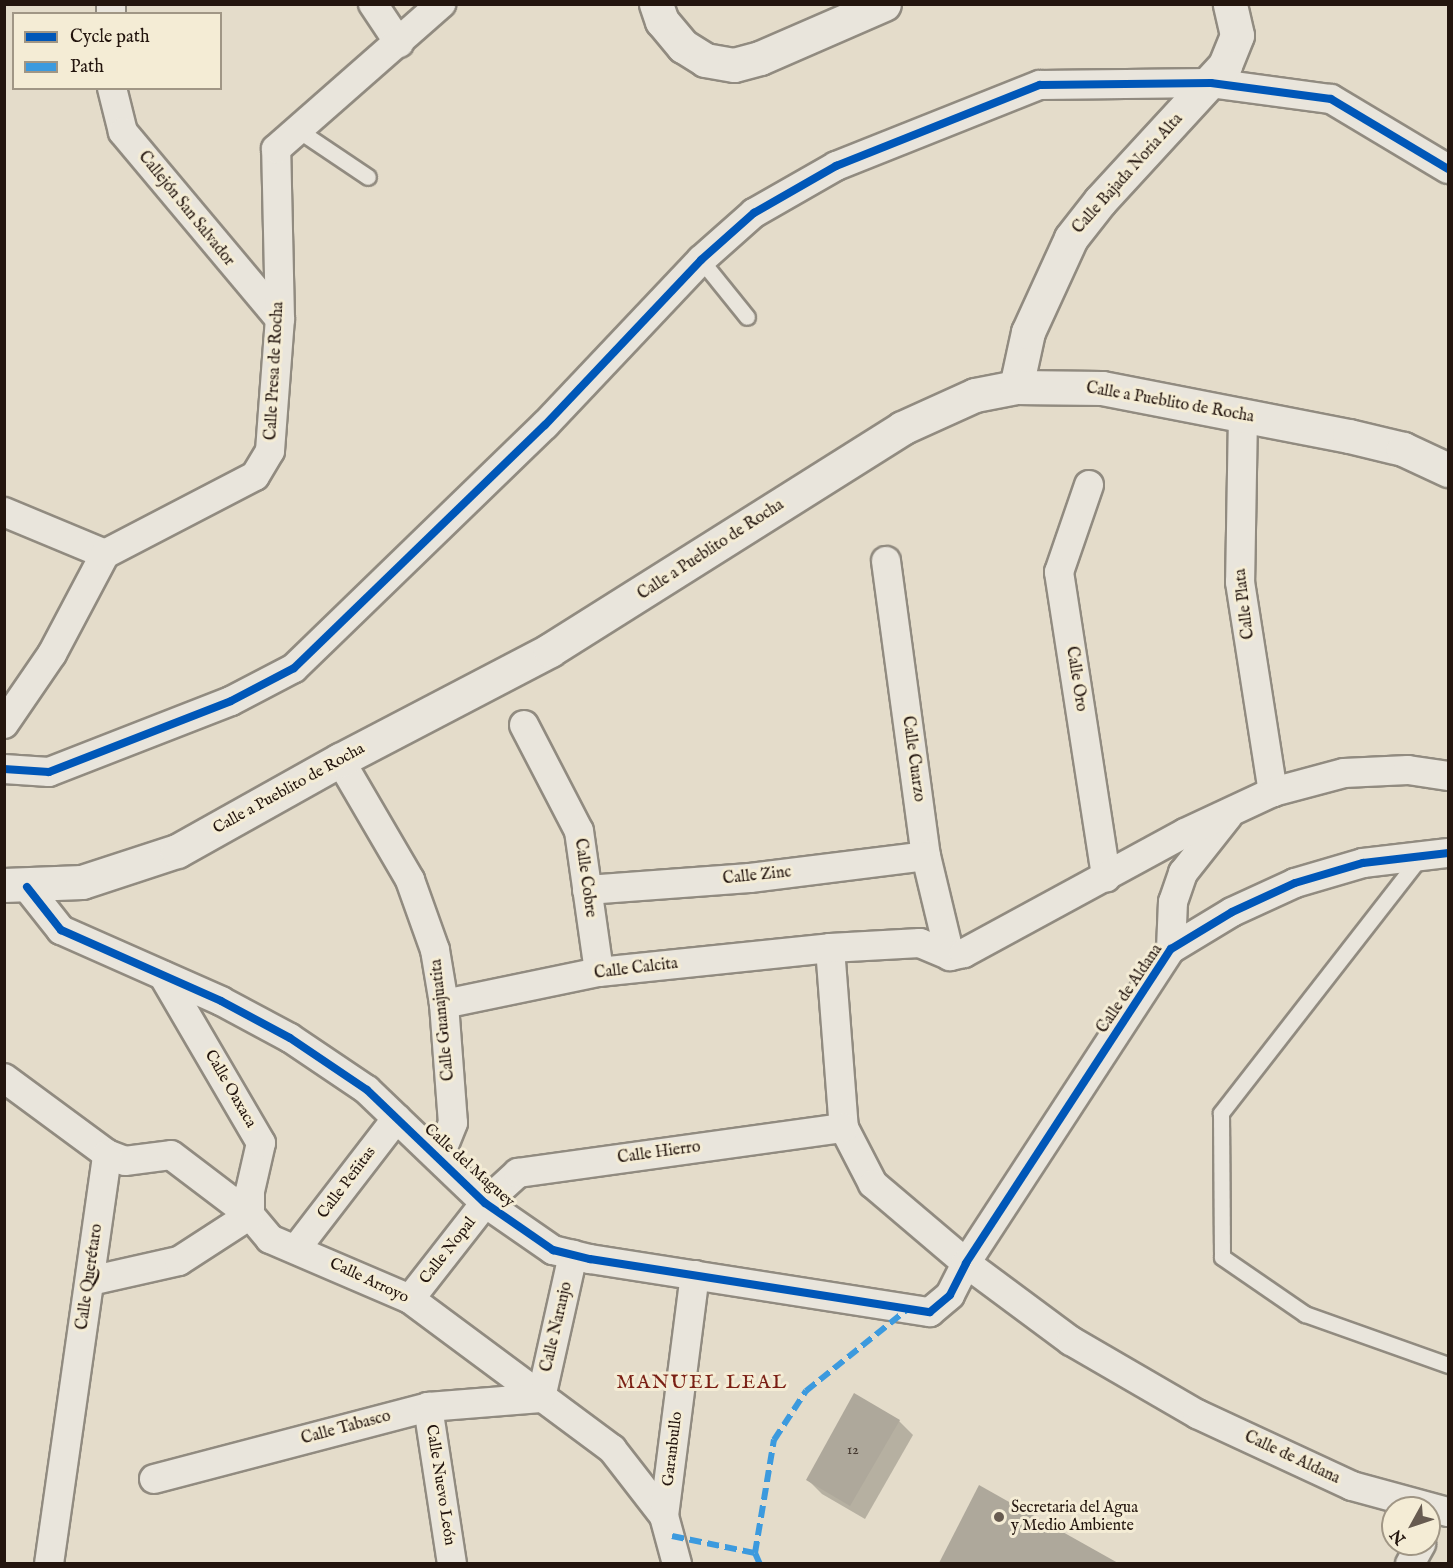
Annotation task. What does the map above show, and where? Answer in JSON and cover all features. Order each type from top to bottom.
[{"type":"street","points":[[373,4],[399,43]]},
{"type":"street","name":"Calle Presa de Rocha","points":[[105,554],[255,476],[270,451],[280,319],[276,149],[441,4]]},
{"type":"street","points":[[656,4],[662,21],[683,46],[705,60],[734,65],[789,47],[884,4]]},
{"type":"street","name":"Calle Bajada Noria Alta","points":[[1016,387],[1028,332],[1071,238],[1100,201],[1211,83],[1225,65],[1237,35],[1230,4]]},
{"type":"street","points":[[4,769],[49,772],[231,701],[294,668],[545,425],[701,260],[754,213],[836,165],[1040,85],[1211,83],[1331,99],[1449,169]]},
{"type":"street","name":"Callejón San Salvador","points":[[112,90],[123,132],[280,319]]},
{"type":"street","name":"Calle a Pueblito de Rocha","points":[[16,886],[82,882],[177,851],[340,760],[550,650],[902,428],[975,395],[1016,387],[1102,388],[1403,449],[1449,470]]},
{"type":"street","name":"Calle Plata","points":[[1243,415],[1240,582],[1273,792]]},
{"type":"street","name":"Calle Oro","points":[[1089,485],[1059,572],[1106,877]]},
{"type":"street","points":[[4,512],[105,554],[52,654],[4,724]]},
{"type":"street","name":"Calle Cuarzo","points":[[886,561],[926,856],[950,956]]},
{"type":"street","name":"Calle Cobre","points":[[525,725],[579,831],[599,972]]},
{"type":"street","name":"Calle Guanajuatita","points":[[340,760],[410,880],[435,950],[444,1004],[453,1123],[439,1157]]},
{"type":"street","name":"Calle de Aldana","points":[[950,956],[964,953],[1185,833],[1273,792],[1344,773],[1408,770],[1449,776]]},
{"type":"street","name":"Calle de Aldana","points":[[1171,949],[1173,903],[1184,873],[1232,812]]},
{"type":"street","name":"Calle de Aldana","points":[[966,1263],[1171,949],[1232,912],[1295,883],[1363,863],[1436,853]]},
{"type":"street","name":"Calle Zinc","points":[[587,890],[750,878],[926,856]]},
{"type":"street","name":"Calle del Maguey","points":[[16,886],[61,930],[163,975],[290,1038],[367,1090],[485,1203],[553,1250],[930,1312],[950,1295],[966,1263]]},
{"type":"street","points":[[830,948],[920,943],[950,956]]},
{"type":"street","name":"Calle de Aldana","points":[[830,948],[844,1128],[873,1184],[966,1263],[1071,1341],[1197,1414],[1352,1486],[1381,1496]]},
{"type":"street","name":"Calle Calcita","points":[[444,1004],[599,972],[830,948]]},
{"type":"street","name":"Calle Oaxaca","points":[[163,975],[261,1143],[250,1191],[250,1215]]},
{"type":"street","points":[[4,1078],[107,1154],[125,1161],[171,1155],[250,1215],[179,1261],[90,1281]]},
{"type":"street","name":"Calle Peñitas","points":[[296,1249],[397,1118]]},
{"type":"street","name":"Calle Hierro","points":[[485,1203],[518,1173],[844,1128]]},
{"type":"street","name":"Calle Querétaro","points":[[49,1563],[107,1154]]},
{"type":"street","name":"Calle Nopal","points":[[411,1299],[485,1203]]},
{"type":"street","name":"Calle Arroyo","points":[[250,1215],[270,1239],[411,1299],[612,1449],[664,1516]]},
{"type":"street","name":"Calle Naranjo","points":[[541,1398],[573,1255]]},
{"type":"street","name":"Garanbullo","points":[[664,1516],[695,1275]]},
{"type":"street","name":"Calle Tabasco","points":[[154,1479],[428,1407],[541,1398]]},
{"type":"street","name":"Calle Nuevo León","points":[[428,1407],[452,1563]]},
{"type":"street","points":[[664,1516],[677,1563]]},
{"type":"lane","points":[[298,130],[368,177]]},
{"type":"lane","points":[[701,260],[747,317]]},
{"type":"lane","points":[[1436,853],[1221,1113],[1222,1257],[1305,1314],[1449,1365]]},
{"type":"building","points":[[854,1393],[900,1420],[850,1506],[806,1480]]},
{"type":"building","name":"Secretaria del Agua y Medio Ambiente","points":[[979,1485],[1118,1563],[939,1563]]},
{"type":"marked path","points":[[755,1553],[774,1440],[806,1391],[909,1308]]},
{"type":"marked path","points":[[672,1536],[755,1553],[760,1564]]},
{"type":"cycle path","points":[[4,769],[49,772],[231,701],[294,668],[545,425],[701,260],[754,213],[836,166],[1040,85],[1211,83],[1331,99],[1448,169]]},
{"type":"cycle path","points":[[27,887],[61,930],[221,1001],[290,1038],[367,1090],[485,1203],[553,1250],[590,1259],[930,1312],[950,1295],[966,1263],[1171,949],[1232,912],[1295,883],[1363,863],[1448,853]]},
{"type":"place","name":"Secretaria del Agua y Medio Ambiente","points":[[999,1517]]},
{"type":"district","name":"MANUEL LEAL","points":[[702,1382]]}]
